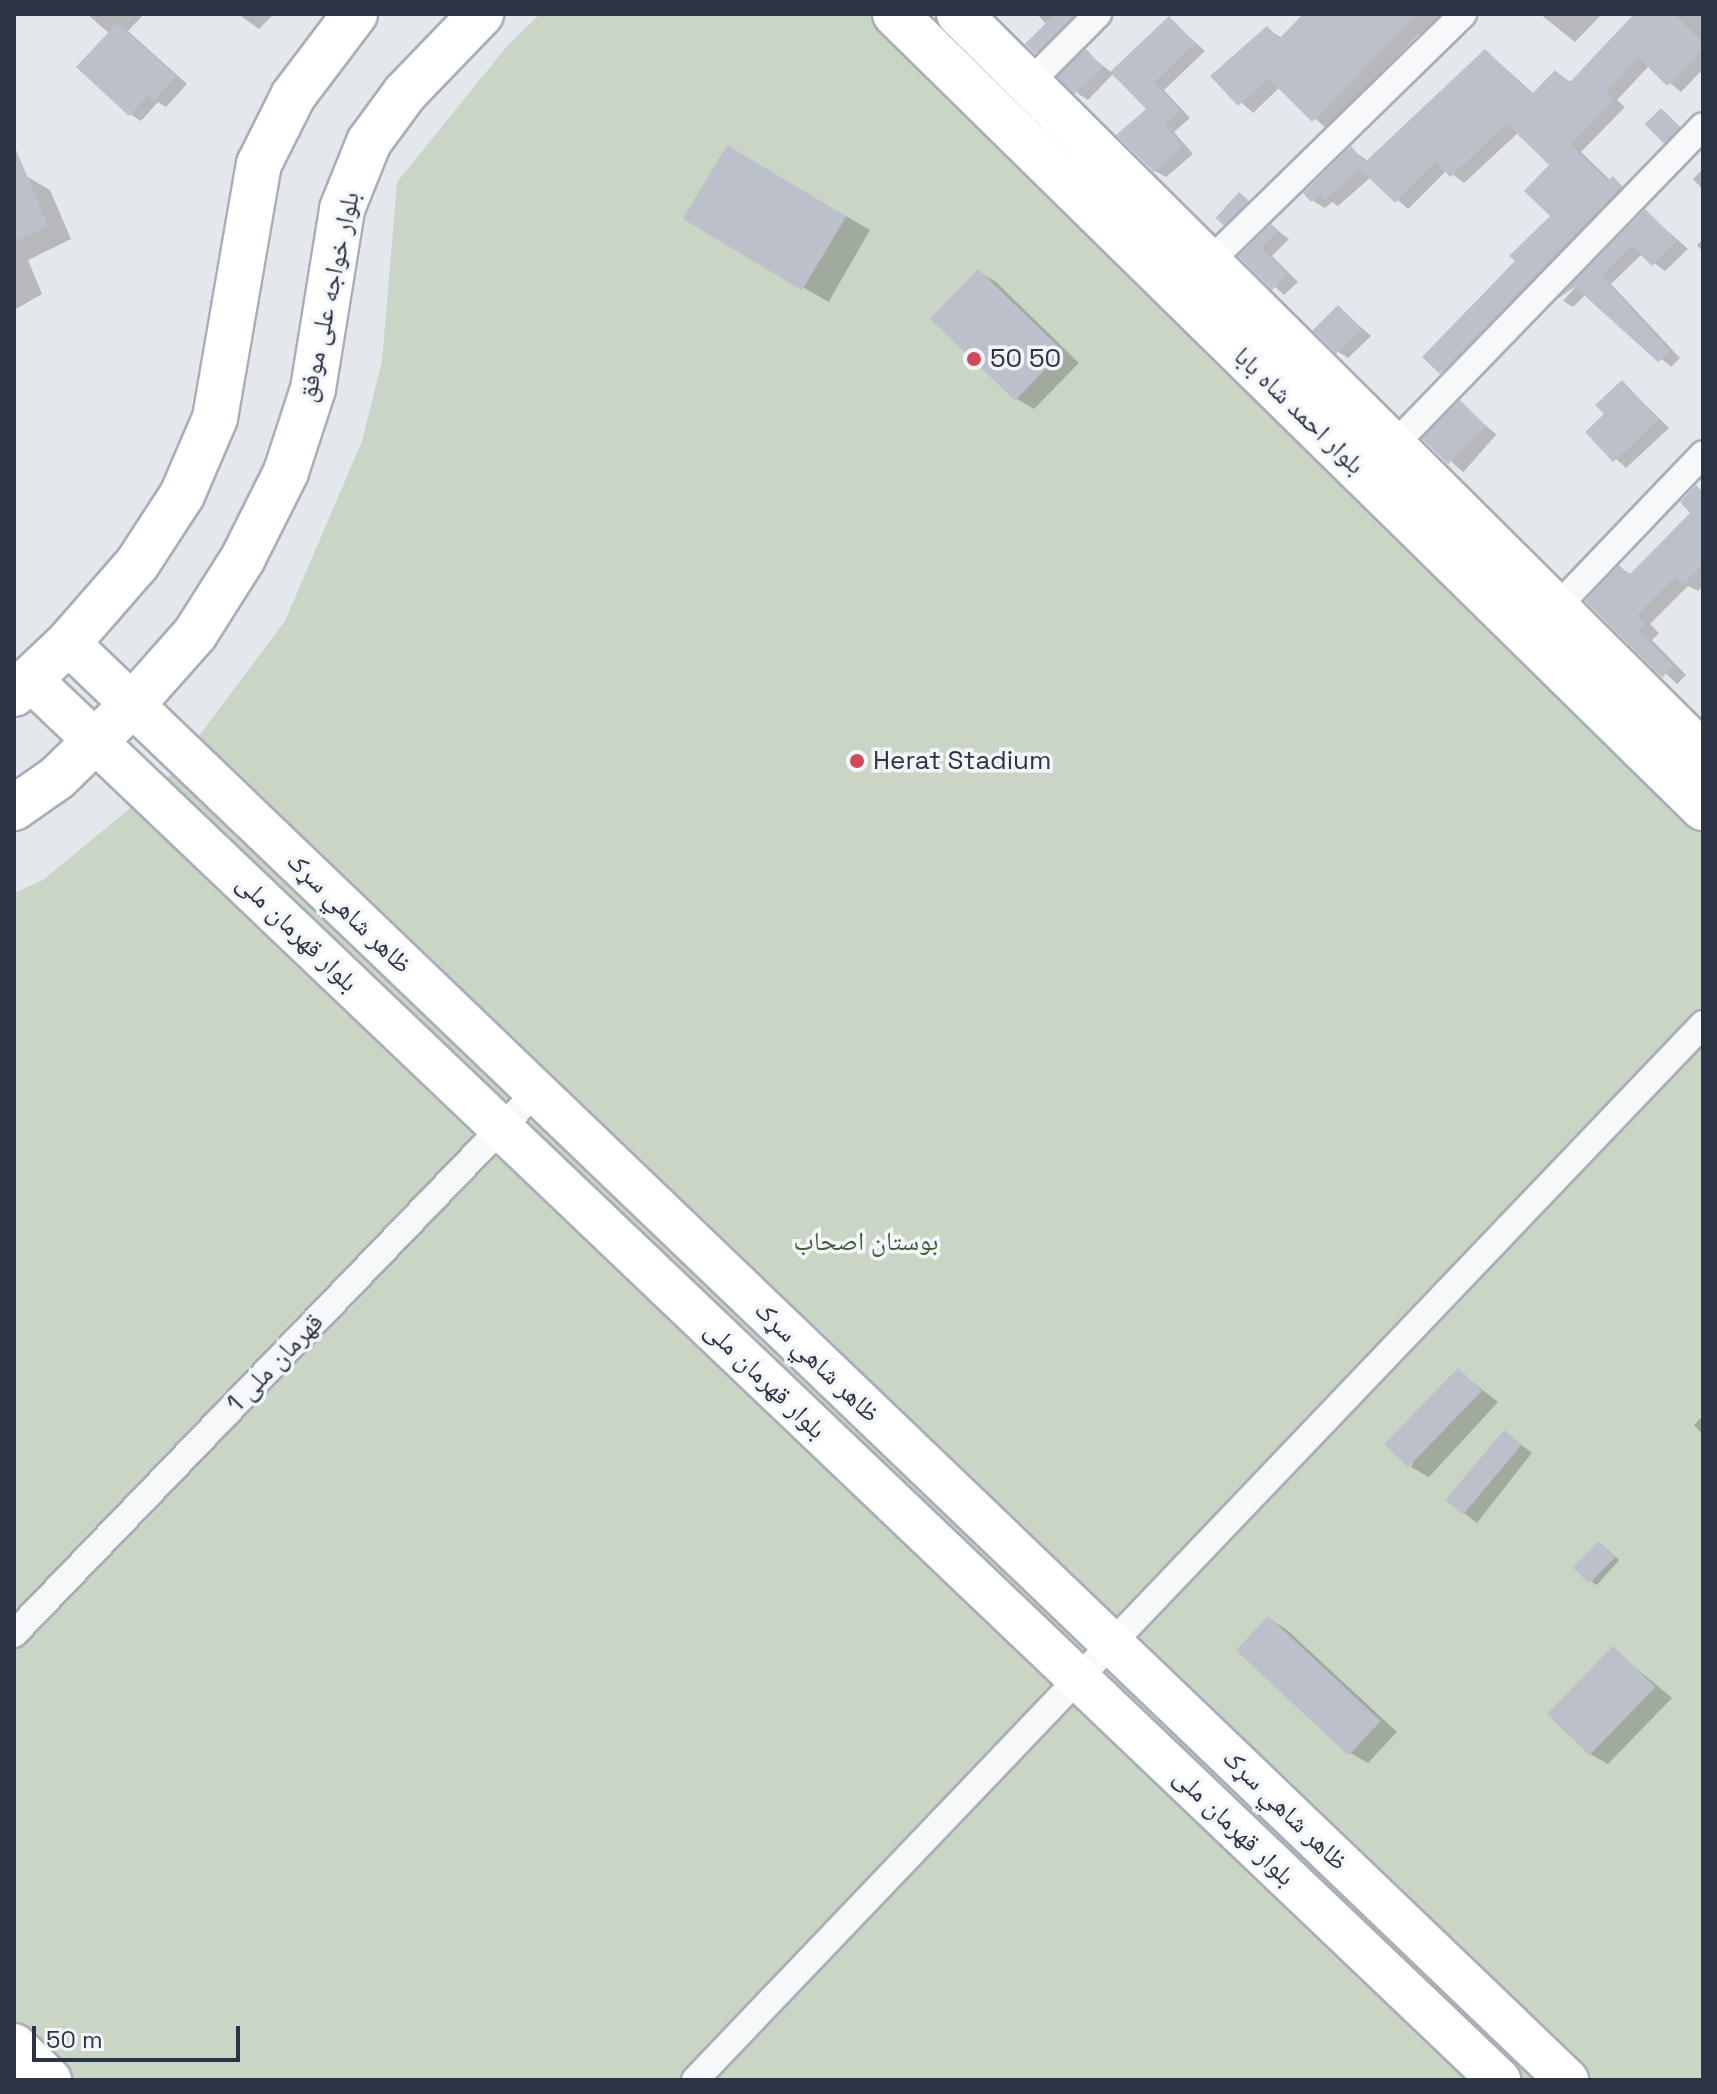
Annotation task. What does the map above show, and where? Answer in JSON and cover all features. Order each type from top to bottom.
[{"type":"highway","points":[[23,687],[68,643],[137,564],[182,495],[215,418],[259,164],[293,96],[355,14]]},
{"type":"highway","name":"بلوار خواجه علی موفق","points":[[14,808],[57,778],[132,705],[195,634],[243,558],[286,472],[313,389],[342,209],[369,142],[405,93],[481,14]]},
{"type":"highway","name":"بلوار احمد شاه بابا","points":[[895,14],[1703,808]]},
{"type":"highway","name":"بلوار احمد شاه بابا","points":[[959,14],[1206,265],[1703,754]]},
{"type":"highway","points":[[14,2046],[49,2080]]},
{"type":"main road","name":"ظاهر شاهي سړک","points":[[68,643],[1567,2080]]},
{"type":"main road","name":"بلوار قهرمان ملی","points":[[23,687],[96,741],[1499,2080]]},
{"type":"street","points":[[1028,84],[1098,14]]},
{"type":"street","points":[[1206,265],[1463,14]]},
{"type":"street","points":[[1391,448],[1703,126]]},
{"type":"street","points":[[1555,609],[1703,454]]},
{"type":"street","points":[[695,2080],[1703,1024]]},
{"type":"street","name":"قهرمان ملی 1","points":[[14,1634],[536,1092]]},
{"type":"green space","name":"بوستان اصحاب","points":[[540,14],[869,14],[1703,825],[1703,2080],[62,2080],[14,2033],[14,893],[43,880],[169,776],[285,621],[362,441],[382,361],[397,182],[508,45]]},
{"type":"building","points":[[1055,14],[1075,14],[1035,54],[1025,44]]},
{"type":"building","points":[[1303,14],[1417,14],[1312,122],[1268,78],[1238,106],[1210,76],[1267,26],[1279,39]]},
{"type":"building","points":[[1634,14],[1674,14],[1703,43],[1703,50],[1667,86],[1638,57],[1606,92],[1614,99],[1570,144],[1608,181],[1613,176],[1622,186],[1440,374],[1422,357],[1515,261],[1509,256],[1550,216],[1524,191],[1549,165],[1507,124],[1450,177],[1436,162],[1395,203],[1360,169],[1325,200],[1320,194],[1311,202],[1303,193],[1351,146],[1365,162],[1485,49],[1532,94],[1555,70],[1569,83]]},
{"type":"building","points":[[1169,16],[1195,43],[1154,82],[1180,111],[1164,125],[1182,147],[1154,172],[1116,135],[1146,109],[1110,72]]},
{"type":"building","points":[[117,23],[176,76],[153,102],[147,96],[129,116],[76,67]]},
{"type":"building","points":[[1086,49],[1103,67],[1074,95],[1057,76]]},
{"type":"building","points":[[1661,108],[1680,127],[1664,143],[1645,124]]},
{"type":"building","points":[[14,145],[48,226],[14,242]]},
{"type":"building","points":[[727,145],[846,217],[802,290],[683,219]]},
{"type":"building","points":[[1239,192],[1249,201],[1225,227],[1216,218]]},
{"type":"building","points":[[1645,209],[1677,241],[1652,266],[1632,246],[1601,276],[1670,351],[1658,362],[1575,287],[1557,299]]},
{"type":"building","points":[[1271,224],[1279,231],[1262,248],[1287,274],[1272,290],[1238,256]]},
{"type":"building","points":[[978,269],[1063,351],[1015,401],[930,319]]},
{"type":"building","points":[[1338,305],[1361,328],[1336,354],[1313,330]]},
{"type":"building","points":[[1622,380],[1659,420],[1613,462],[1585,432],[1604,414],[1595,405]]},
{"type":"building","points":[[1460,400],[1486,426],[1448,464],[1422,438]]},
{"type":"building","points":[[1696,485],[1703,493],[1703,564],[1683,585],[1675,577],[1637,615],[1646,624],[1639,631],[1673,666],[1662,678],[1585,601],[1619,565],[1629,575],[1690,513],[1680,502]]},
{"type":"building","points":[[1458,1368],[1482,1391],[1408,1467],[1384,1444]]},
{"type":"building","points":[[1504,1430],[1522,1445],[1463,1514],[1446,1500]]},
{"type":"building","points":[[1599,1541],[1615,1557],[1589,1583],[1573,1567]]},
{"type":"building","points":[[1268,1616],[1381,1721],[1349,1755],[1236,1650]]},
{"type":"building","points":[[1613,1646],[1655,1687],[1589,1755],[1547,1714]]},
{"type":"place","name":"50 50","points":[[974,359]]},
{"type":"place","name":"Herat Stadium","points":[[857,761]]}]
